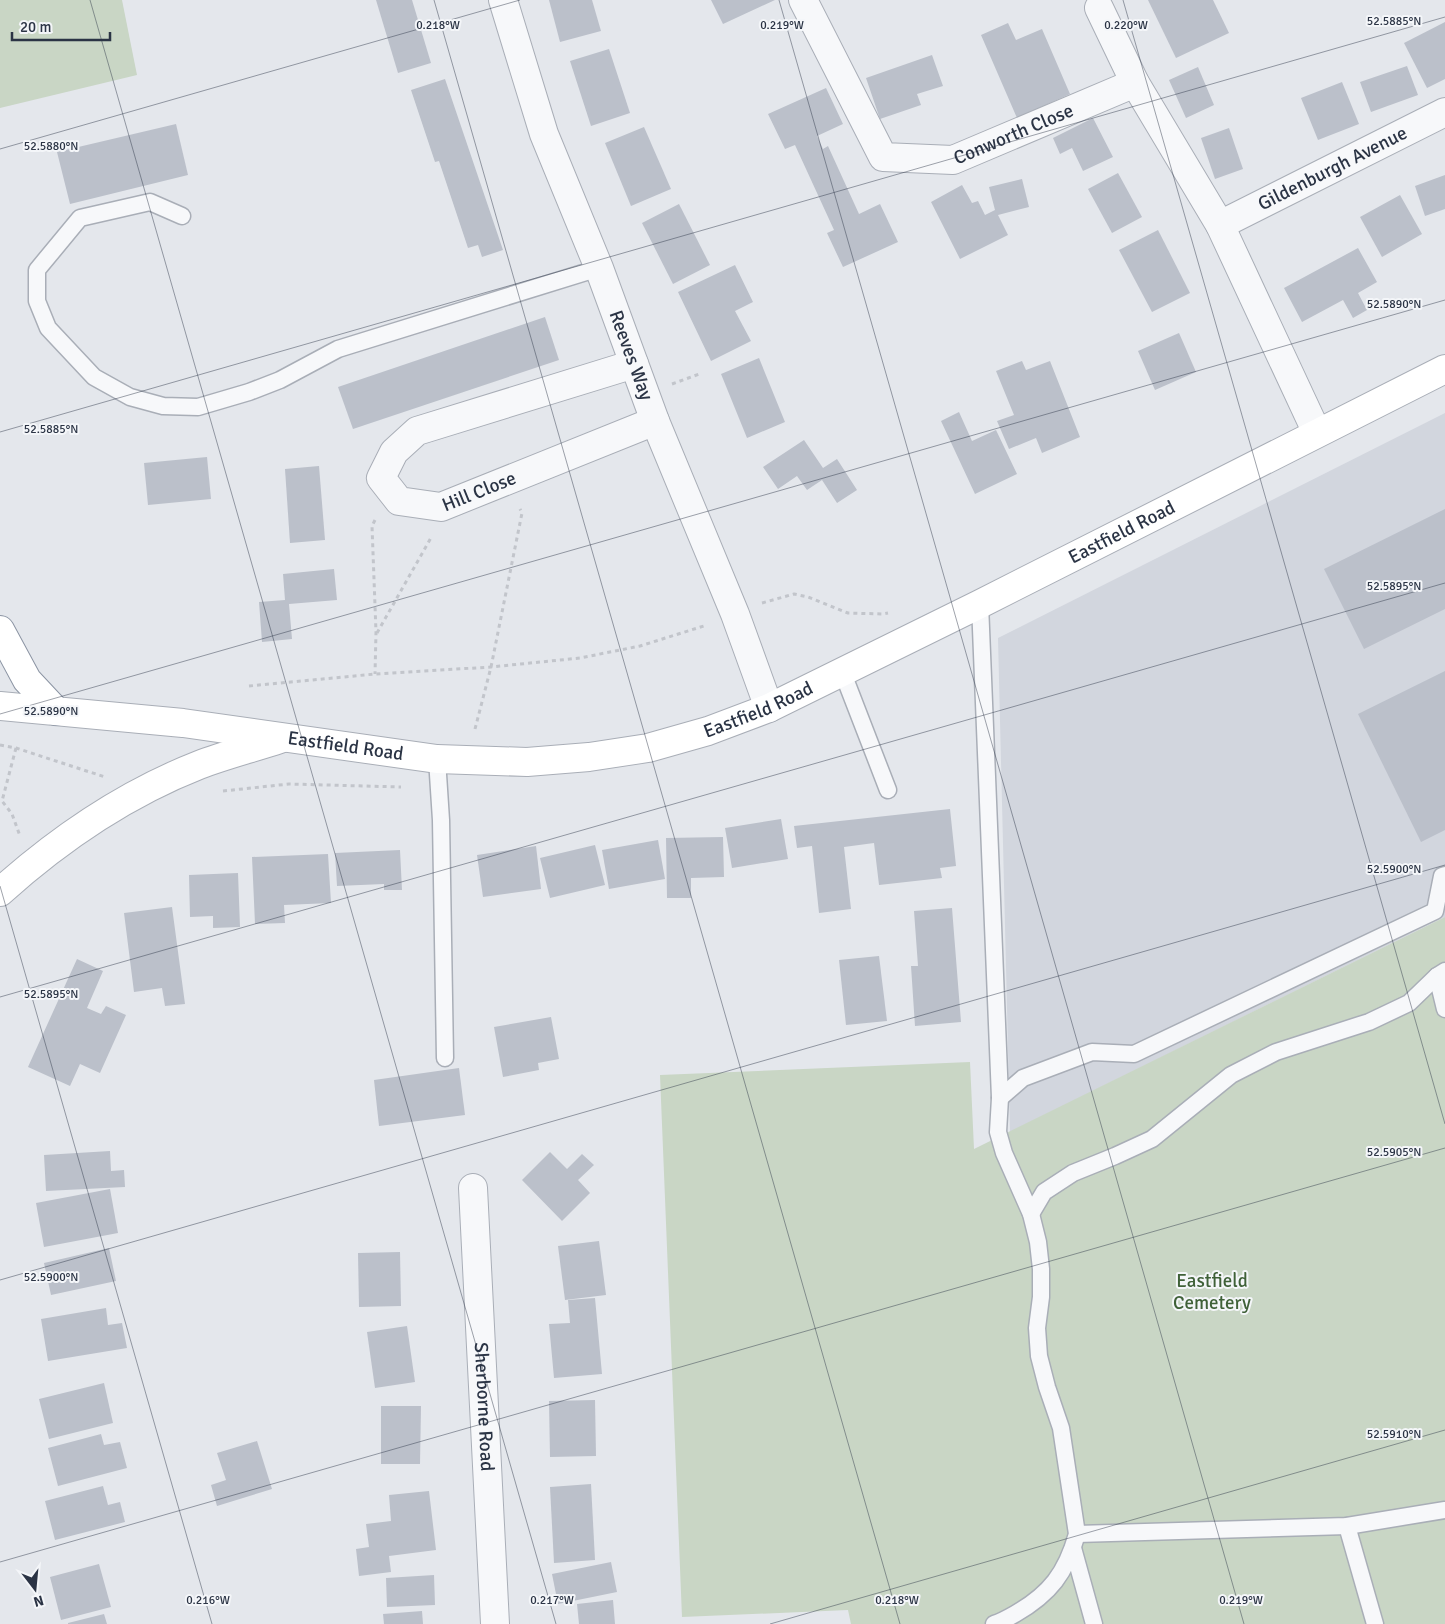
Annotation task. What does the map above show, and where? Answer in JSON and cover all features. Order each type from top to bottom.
[{"type":"main road","name":"Eastfield Road","points":[[0,706],[183,723],[437,759],[527,762],[589,757],[648,748],[708,731],[769,708],[980,604],[1445,368]]},
{"type":"main road","points":[[0,630],[27,680],[56,711]]},
{"type":"main road","points":[[0,892],[77,830],[127,798],[200,764],[286,738]]},
{"type":"street","name":"Reeves Way","points":[[503,0],[544,134],[599,268],[655,421],[735,614],[769,708]]},
{"type":"street","name":"Conworth Close","points":[[803,0],[883,157],[953,160],[1135,83]]},
{"type":"street","points":[[1099,8],[1135,83],[1220,225],[1317,433]]},
{"type":"street","name":"Gildenburgh Avenue","points":[[1220,225],[1445,112]]},
{"type":"street","points":[[389,489],[381,478],[394,452],[417,431],[634,364]]},
{"type":"street","name":"Hill Close","points":[[389,489],[398,501],[441,507],[655,421]]},
{"type":"street","name":"Sherborne Road","points":[[473,1188],[495,1624]]},
{"type":"lane","points":[[182,216],[150,202],[80,218],[37,270],[37,301],[48,328],[70,353],[94,376],[130,397],[162,406],[198,407],[249,392],[280,380],[338,350],[599,268]]},
{"type":"lane","points":[[980,604],[1000,1098],[998,1132],[1004,1153],[1031,1214],[1038,1242],[1041,1269],[1037,1328],[1039,1356],[1061,1428],[1075,1541],[1094,1624]]},
{"type":"lane","points":[[842,671],[888,790]]},
{"type":"lane","points":[[437,759],[441,820],[445,1058]]},
{"type":"lane","points":[[1000,1098],[1023,1078],[1092,1052],[1134,1054],[1435,911],[1442,876],[1445,875]]},
{"type":"lane","points":[[1031,1214],[1044,1192],[1073,1173],[1152,1139],[1231,1075],[1276,1052],[1369,1022],[1409,1003],[1441,974]]},
{"type":"lane","points":[[1441,974],[1445,1009]]},
{"type":"lane","points":[[1075,1541],[1347,1526],[1445,1510]]},
{"type":"lane","points":[[1347,1526],[1375,1624]]},
{"type":"lane","points":[[994,1624],[1034,1603],[1058,1580],[1075,1541]]},
{"type":"path","points":[[474,732],[491,667],[522,513],[508,480]]},
{"type":"path","points":[[375,674],[376,635],[372,526],[389,489]]},
{"type":"path","points":[[376,635],[433,533],[441,507]]},
{"type":"path","points":[[766,601],[794,594],[808,597],[848,613],[883,614],[892,612]]},
{"type":"path","points":[[249,686],[580,658],[640,646],[706,625]]},
{"type":"path","points":[[0,745],[16,748],[108,778]]},
{"type":"path","points":[[16,748],[2,801],[12,814],[32,866]]},
{"type":"path","points":[[217,792],[290,784],[438,788]]},
{"type":"shaded area","points":[[1445,413],[1445,917],[1010,1132],[998,638]]},
{"type":"green space","points":[[0,0],[122,0],[137,75],[0,108]]},
{"type":"green space","name":"Eastfield Cemetery","points":[[1445,917],[1445,1624],[851,1624],[848,1610],[682,1617],[660,1075],[970,1062],[974,1149]]},
{"type":"building","points":[[376,0],[412,0],[431,63],[398,73]]},
{"type":"building","points":[[549,0],[592,0],[601,31],[560,42]]},
{"type":"building","points":[[711,0],[775,0],[723,24]]},
{"type":"building","points":[[1148,0],[1213,0],[1229,33],[1176,58]]},
{"type":"building","points":[[1445,22],[1445,79],[1427,88],[1404,43]]},
{"type":"building","points":[[1008,23],[1016,40],[1042,29],[1070,94],[1017,118],[981,35]]},
{"type":"building","points":[[609,49],[630,113],[591,126],[570,61]]},
{"type":"building","points":[[932,55],[943,86],[917,94],[921,105],[880,119],[866,78]]},
{"type":"building","points":[[1407,66],[1418,95],[1371,112],[1360,82]]},
{"type":"building","points":[[1198,67],[1214,105],[1186,118],[1169,80]]},
{"type":"building","points":[[445,79],[503,250],[482,257],[478,245],[468,248],[439,161],[435,162],[411,90]]},
{"type":"building","points":[[1342,82],[1359,124],[1318,140],[1301,98]]},
{"type":"building","points":[[826,88],[843,124],[817,136],[823,149],[828,146],[859,214],[880,204],[898,242],[843,267],[827,233],[834,230],[795,145],[785,149],[768,114]]},
{"type":"building","points":[[1093,118],[1113,157],[1083,171],[1072,148],[1060,154],[1053,138]]},
{"type":"building","points":[[176,124],[188,175],[70,204],[57,152]]},
{"type":"building","points":[[644,127],[671,189],[631,206],[605,143]]},
{"type":"building","points":[[1229,128],[1243,169],[1215,179],[1201,138]]},
{"type":"building","points":[[1118,173],[1142,217],[1112,233],[1088,189]]},
{"type":"building","points":[[1445,175],[1445,209],[1425,216],[1415,186]]},
{"type":"building","points":[[1022,179],[1029,207],[998,215],[1008,235],[960,259],[931,202],[962,185],[972,203],[978,201],[985,215],[995,210],[989,187]]},
{"type":"building","points":[[1400,195],[1422,234],[1382,257],[1360,217]]},
{"type":"building","points":[[679,204],[710,265],[673,284],[642,223]]},
{"type":"building","points":[[1158,230],[1190,293],[1152,312],[1119,250]]},
{"type":"building","points":[[1358,248],[1377,282],[1358,293],[1367,310],[1353,318],[1343,300],[1302,322],[1284,288]]},
{"type":"building","points":[[735,265],[753,302],[735,311],[751,341],[711,361],[678,292]]},
{"type":"building","points":[[545,317],[559,360],[353,429],[338,387]]},
{"type":"building","points":[[1179,333],[1196,372],[1155,390],[1138,351]]},
{"type":"building","points":[[759,358],[785,422],[747,438],[721,374]]},
{"type":"building","points":[[1022,361],[1026,370],[1050,361],[1080,437],[1042,453],[1036,438],[1009,449],[997,421],[1014,415],[996,371]]},
{"type":"building","points":[[959,412],[972,441],[996,430],[1017,474],[975,494],[941,421]]},
{"type":"building","points":[[804,440],[823,468],[837,459],[857,490],[837,503],[822,480],[807,490],[797,476],[778,489],[763,467]]},
{"type":"building","points":[[207,457],[211,499],[148,505],[144,463]]},
{"type":"building","points":[[319,466],[325,540],[290,543],[285,469]]},
{"type":"building","points":[[1445,509],[1445,609],[1364,649],[1324,569]]},
{"type":"building","points":[[334,569],[337,600],[289,604],[292,639],[262,642],[259,602],[285,600],[283,574]]},
{"type":"building","points":[[1445,671],[1445,830],[1421,842],[1358,714]]},
{"type":"building","points":[[950,809],[956,866],[940,868],[942,878],[879,885],[874,843],[844,847],[851,909],[819,913],[812,846],[797,848],[794,826]]},
{"type":"building","points":[[781,819],[788,859],[732,868],[725,828]]},
{"type":"building","points":[[723,837],[724,877],[691,878],[691,898],[667,898],[666,838]]},
{"type":"building","points":[[658,840],[665,879],[609,889],[602,850]]},
{"type":"building","points":[[595,845],[605,885],[550,898],[540,858]]},
{"type":"building","points":[[536,846],[541,889],[483,897],[477,855]]},
{"type":"building","points":[[400,850],[402,890],[384,890],[384,884],[337,886],[335,853]]},
{"type":"building","points":[[328,854],[331,903],[284,905],[285,923],[255,924],[252,857]]},
{"type":"building","points":[[238,873],[240,927],[213,928],[213,916],[190,917],[189,875]]},
{"type":"building","points":[[172,907],[185,1004],[165,1006],[162,988],[134,992],[124,913]]},
{"type":"building","points":[[952,908],[961,1022],[915,1026],[911,966],[918,966],[914,911]]},
{"type":"building","points":[[879,956],[887,1021],[846,1025],[839,960]]},
{"type":"building","points":[[77,959],[103,971],[87,1008],[101,1014],[106,1006],[126,1015],[100,1073],[80,1064],[70,1086],[28,1067]]},
{"type":"building","points":[[551,1017],[559,1059],[538,1063],[539,1070],[503,1077],[494,1027]]},
{"type":"building","points":[[459,1068],[465,1115],[379,1126],[374,1080]]},
{"type":"building","points":[[110,1151],[111,1171],[124,1170],[125,1187],[46,1191],[44,1155]]},
{"type":"building","points":[[550,1152],[567,1169],[582,1154],[594,1165],[578,1180],[590,1193],[562,1221],[522,1180]]},
{"type":"building","points":[[110,1189],[118,1233],[44,1247],[36,1203]]},
{"type":"building","points":[[599,1241],[606,1295],[565,1300],[558,1246]]},
{"type":"building","points":[[109,1248],[116,1281],[51,1295],[44,1263]]},
{"type":"building","points":[[400,1252],[401,1306],[359,1307],[358,1253]]},
{"type":"building","points":[[595,1298],[602,1374],[554,1378],[549,1324],[570,1323],[568,1300]]},
{"type":"building","points":[[106,1308],[108,1325],[122,1323],[127,1348],[48,1361],[41,1319]]},
{"type":"building","points":[[407,1326],[415,1382],[375,1388],[367,1332]]},
{"type":"building","points":[[104,1383],[113,1423],[49,1439],[39,1399]]},
{"type":"building","points":[[595,1400],[596,1456],[550,1457],[549,1401]]},
{"type":"building","points":[[381,1406],[421,1406],[420,1464],[381,1464]]},
{"type":"building","points":[[101,1434],[104,1445],[120,1442],[127,1468],[58,1486],[48,1448]]},
{"type":"building","points":[[257,1441],[272,1489],[217,1506],[211,1485],[226,1480],[217,1453]]},
{"type":"building","points":[[591,1484],[595,1560],[554,1563],[550,1487]]},
{"type":"building","points":[[103,1486],[108,1505],[120,1502],[125,1522],[55,1540],[45,1501]]},
{"type":"building","points":[[429,1491],[436,1550],[389,1556],[391,1572],[359,1576],[356,1549],[369,1547],[366,1524],[391,1521],[389,1495]]},
{"type":"building","points":[[611,1562],[617,1592],[558,1604],[552,1574]]},
{"type":"building","points":[[99,1564],[111,1607],[61,1620],[50,1577]]},
{"type":"building","points":[[434,1575],[435,1605],[387,1607],[386,1578]]},
{"type":"building","points":[[613,1600],[615,1624],[579,1624],[577,1604]]},
{"type":"building","points":[[422,1611],[423,1624],[384,1624],[383,1614]]},
{"type":"building","points":[[104,1614],[107,1624],[68,1624],[68,1623]]}]
